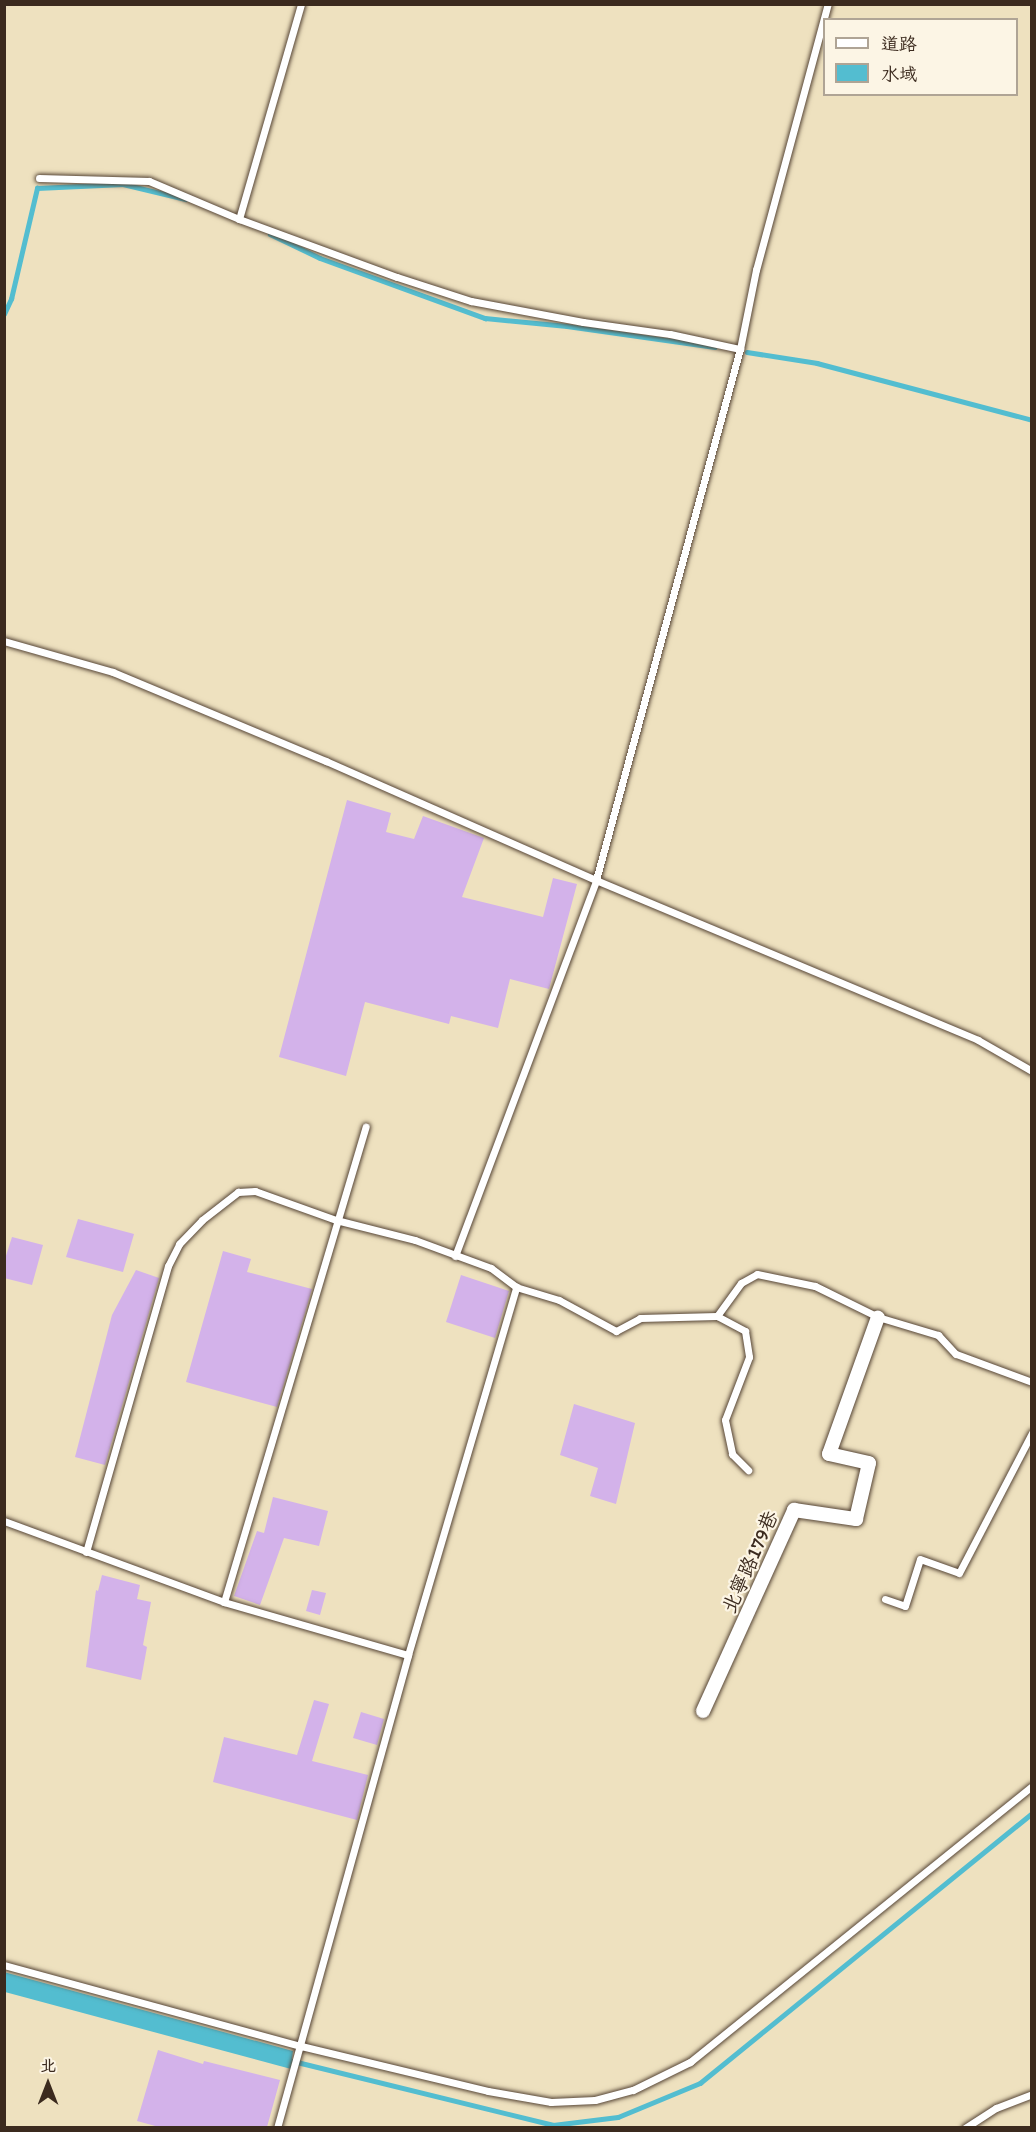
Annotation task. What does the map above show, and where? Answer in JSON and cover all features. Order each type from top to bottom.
[{"type":"street","name":"北寧路179巷","points":[[703,1711],[794,1510],[856,1520],[869,1464],[829,1454],[878,1317]]},
{"type":"lane","points":[[239,219],[301,4]]},
{"type":"lane","points":[[455,1256],[596,880],[740,349],[756,270],[823,22]]},
{"type":"lane","points":[[39,178],[149,181],[239,219],[397,278],[471,301],[583,322],[670,334],[740,349]]},
{"type":"lane","points":[[4,641],[113,672],[326,760],[596,880],[978,1040],[1032,1071]]},
{"type":"lane","points":[[224,1602],[336,1220],[366,1127]]},
{"type":"lane","points":[[86,1552],[168,1266],[179,1244],[202,1220],[238,1192],[255,1191],[336,1220],[415,1240],[491,1268],[516,1287],[559,1300],[616,1331],[640,1318],[717,1316],[745,1331],[749,1357],[725,1420],[732,1454],[748,1470]]},
{"type":"lane","points":[[717,1316],[741,1283],[757,1274],[815,1286],[878,1317],[938,1335],[956,1354],[1032,1382]]},
{"type":"lane","points":[[277,2127],[408,1654],[516,1287]]},
{"type":"lane","points":[[885,1599],[905,1606],[920,1559],[958,1573],[1032,1433]]},
{"type":"lane","points":[[4,1521],[224,1602],[408,1654]]},
{"type":"lane","points":[[4,1965],[301,2046],[488,2091],[551,2102],[595,2100],[633,2090],[690,2062],[1032,1786]]},
{"type":"lane","points":[[965,2127],[996,2108],[1032,2094]]},
{"type":"water","points":[[4,1972],[293,2051],[291,2069],[5,1992]]},
{"type":"building","points":[[347,800],[391,813],[386,832],[414,839],[423,816],[484,838],[462,897],[543,917],[553,878],[577,884],[549,989],[510,979],[498,1028],[451,1016],[449,1024],[365,1002],[346,1076],[279,1057]]},
{"type":"building","points":[[78,1219],[134,1234],[123,1272],[66,1257]]},
{"type":"building","points":[[12,1237],[43,1245],[32,1285],[4,1278],[4,1262]]},
{"type":"building","points":[[223,1251],[251,1259],[247,1272],[312,1289],[277,1407],[186,1382]]},
{"type":"building","points":[[136,1270],[159,1278],[105,1465],[75,1457],[112,1315]]},
{"type":"building","points":[[461,1275],[509,1291],[495,1338],[446,1322]]},
{"type":"building","points":[[574,1404],[635,1423],[616,1504],[590,1496],[598,1468],[560,1455]]},
{"type":"building","points":[[273,1497],[328,1511],[319,1546],[284,1538],[260,1605],[234,1596],[257,1531],[264,1533]]},
{"type":"building","points":[[102,1575],[140,1585],[137,1599],[151,1602],[143,1645],[147,1647],[141,1680],[86,1667],[96,1590],[98,1591]]},
{"type":"building","points":[[312,1590],[326,1593],[320,1615],[306,1611]]},
{"type":"building","points":[[314,1700],[329,1704],[312,1761],[368,1775],[357,1820],[213,1782],[224,1737],[297,1755]]},
{"type":"building","points":[[361,1712],[384,1719],[377,1745],[353,1738]]},
{"type":"building","points":[[158,2050],[203,2064],[204,2061],[280,2080],[267,2127],[159,2127],[137,2121]]},
{"type":"waterway","points":[[4,314],[11,299],[37,188],[123,184],[185,199]]},
{"type":"waterway","points":[[270,234],[320,258],[485,318],[567,326],[715,347]]},
{"type":"waterway","points":[[747,352],[817,363],[1032,420]]},
{"type":"waterway","points":[[293,2061],[553,2125],[618,2117],[700,2083],[1032,1813]]}]
